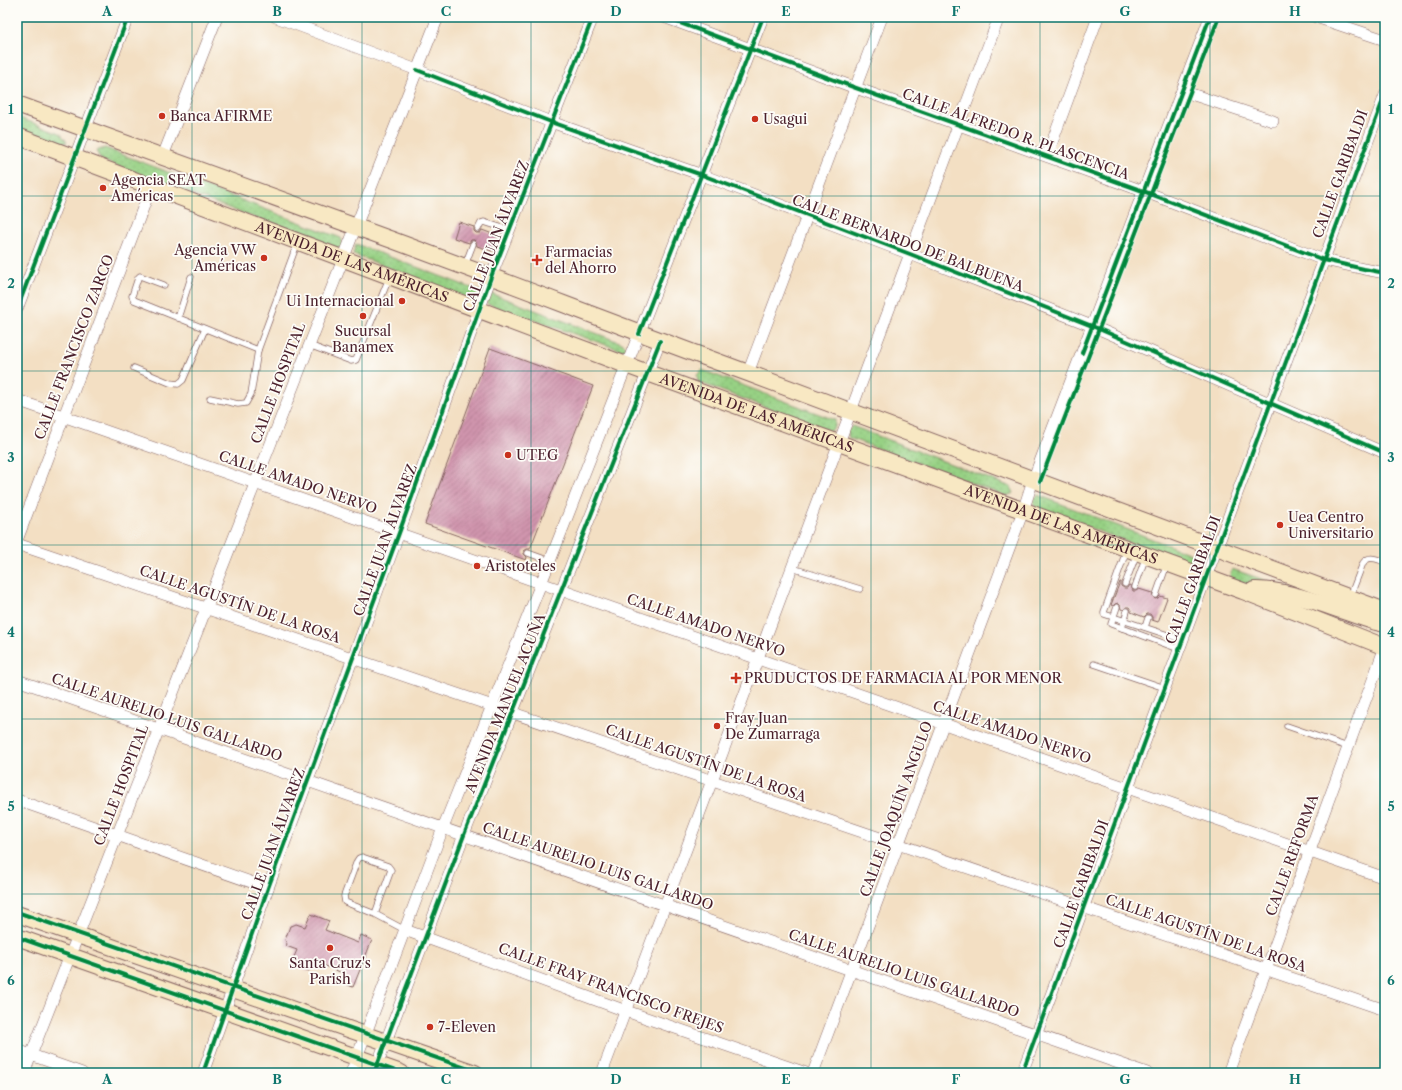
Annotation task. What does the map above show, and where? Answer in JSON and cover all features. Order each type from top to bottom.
[{"type":"main road","points":[[17,104],[464,267],[639,334],[748,373],[1385,610]]},
{"type":"main road","name":"AVENIDA DE LAS AMÉRICAS","points":[[17,136],[626,365],[1243,591],[1385,647]]},
{"type":"main road","points":[[1243,591],[1266,590],[1295,596],[1385,624]]},
{"type":"main road","points":[[17,914],[475,1073]]},
{"type":"main road","points":[[17,937],[358,1057],[376,1069],[401,1073]]},
{"type":"street","points":[[17,309],[128,17]]},
{"type":"street","points":[[162,156],[217,17]]},
{"type":"street","name":"CALLE BERNARDO DE BALBUENA","points":[[276,17],[551,122],[702,175],[910,254],[1092,326],[1385,453]]},
{"type":"street","name":"CALLE HOSPITAL","points":[[24,1073],[438,17]]},
{"type":"street","name":"CALLE JUAN ÁLVAREZ","points":[[203,1073],[268,888],[399,533],[491,277],[593,17]]},
{"type":"street","name":"CALLE ALFREDO R. PLASCENCIA","points":[[664,17],[1143,191],[1324,260],[1385,273]]},
{"type":"street","name":"AVENIDA MANUEL ACUÑA","points":[[351,1073],[443,828],[493,706],[763,17]]},
{"type":"street","points":[[748,373],[882,17]]},
{"type":"street","points":[[602,1073],[999,17]]},
{"type":"street","points":[[1047,156],[1098,17]]},
{"type":"street","name":"CALLE JOAQUÍN ANGULO","points":[[814,1073],[1023,511],[1033,480],[1210,17]]},
{"type":"street","points":[[1316,17],[1385,40]]},
{"type":"street","points":[[1182,91],[1273,121]]},
{"type":"street","name":"CALLE GARIBALDI","points":[[1022,1073],[1385,95]]},
{"type":"street","name":"CALLE FRANCISCO ZARCO","points":[[17,540],[151,187]]},
{"type":"street","name":"AVENIDA MANUEL ACUÑA","points":[[376,1069],[464,835],[660,341]]},
{"type":"street","name":"CALLE AMADO NERVO","points":[[17,400],[1385,878]]},
{"type":"street","name":"CALLE AGUSTÍN DE LA ROSA","points":[[17,544],[1385,1010]]},
{"type":"street","name":"CALLE REFORMA","points":[[1228,1073],[1385,647]]},
{"type":"street","name":"CALLE AURELIO LUIS GALLARDO","points":[[17,680],[1146,1073]]},
{"type":"street","points":[[17,800],[268,888]]},
{"type":"street","name":"CALLE FRAY FRANCISCO FREJES","points":[[405,930],[626,1011],[806,1073]]},
{"type":"street","points":[[17,1050],[82,1073]]},
{"type":"lane","points":[[478,229],[481,223],[484,222],[509,230]]},
{"type":"lane","points":[[210,398],[238,404],[246,403],[251,394],[258,350],[298,241]]},
{"type":"lane","points":[[464,267],[473,244]]},
{"type":"lane","points":[[164,285],[140,276],[132,296],[134,300],[258,350]]},
{"type":"lane","points":[[309,345],[351,361],[356,360],[389,276]]},
{"type":"lane","points":[[178,318],[192,277]]},
{"type":"lane","points":[[134,368],[170,383],[178,384],[183,380],[205,329]]},
{"type":"lane","points":[[528,553],[550,561]]},
{"type":"lane","points":[[1125,584],[1137,553]]},
{"type":"lane","points":[[1135,587],[1137,553]]},
{"type":"lane","points":[[1137,553],[1104,612],[1106,615],[1145,627],[1181,645]]},
{"type":"lane","points":[[1350,598],[1363,564],[1366,560],[1375,558],[1385,562]]},
{"type":"lane","points":[[1156,595],[1167,564]]},
{"type":"lane","points":[[792,568],[860,589]]},
{"type":"lane","points":[[1117,607],[1111,624],[1181,645]]},
{"type":"lane","points":[[1122,628],[1127,611]]},
{"type":"lane","points":[[1145,627],[1148,618]]},
{"type":"lane","points":[[1094,664],[1165,688]]},
{"type":"lane","points":[[1287,726],[1348,747]]},
{"type":"lane","points":[[376,914],[392,870],[388,866],[362,856],[357,861],[344,899],[347,903],[376,914],[405,930]]},
{"type":"green space","points":[[17,117],[60,133],[67,142],[56,146],[17,131]]},
{"type":"green space","points":[[105,148],[341,238],[344,246],[337,249],[101,160],[96,151]]},
{"type":"green space","points":[[356,244],[482,292],[478,302],[353,254]]},
{"type":"green space","points":[[490,293],[622,343],[627,347],[624,351],[487,304]]},
{"type":"green space","points":[[702,370],[835,420],[835,427],[830,431],[698,382],[697,375]]},
{"type":"green space","points":[[852,426],[1011,487],[1014,493],[1006,496],[849,438],[847,431]]},
{"type":"green space","points":[[1038,495],[1191,554],[1193,560],[1188,565],[1035,507],[1033,500]]},
{"type":"green space","points":[[1232,569],[1345,608],[1259,588],[1229,579]]},
{"type":"building","points":[[459,222],[474,227],[474,231],[476,233],[480,233],[482,230],[498,236],[492,251],[477,246],[474,240],[471,240],[469,243],[454,238]]},
{"type":"building","name":"UTEG","points":[[490,348],[593,386],[530,549],[524,551],[524,554],[527,557],[526,560],[425,524]]},
{"type":"building","points":[[1120,582],[1121,586],[1124,588],[1127,588],[1129,585],[1133,591],[1139,589],[1152,593],[1155,599],[1160,596],[1167,598],[1158,622],[1152,620],[1150,614],[1147,614],[1144,617],[1131,612],[1129,607],[1126,607],[1123,610],[1121,609],[1118,603],[1113,606],[1111,605]]},
{"type":"building","name":"Santa Cruz's Parish","points":[[311,914],[329,921],[325,930],[358,943],[361,935],[372,940],[353,987],[341,982],[345,974],[313,961],[309,971],[291,964],[297,950],[286,946],[287,944],[285,940],[290,926],[296,924],[305,927]]},
{"type":"cycle path","points":[[17,309],[128,17]]},
{"type":"cycle path","points":[[203,1073],[268,888],[399,533],[491,277],[593,17]]},
{"type":"cycle path","points":[[664,17],[1143,191],[1324,260],[1385,273]]},
{"type":"cycle path","points":[[639,334],[763,17]]},
{"type":"cycle path","points":[[1082,353],[1210,17]]},
{"type":"cycle path","points":[[1040,482],[1219,17]]},
{"type":"cycle path","points":[[417,70],[551,122],[702,175],[910,254],[1092,326],[1385,453]]},
{"type":"cycle path","points":[[1022,1073],[1385,95]]},
{"type":"cycle path","points":[[374,1073],[464,835],[660,341]]},
{"type":"cycle path","points":[[17,912],[480,1073]]},
{"type":"cycle path","points":[[17,937],[401,1073]]},
{"type":"place","name":"Banca AFIRME","points":[[162,116]]},
{"type":"place","name":"Usagui","points":[[755,119]]},
{"type":"place","name":"Agencia SEAT Américas","points":[[103,188]]},
{"type":"place","name":"Agencia VW Américas","points":[[264,258]]},
{"type":"place","name":"Farmacias del Ahorro","points":[[537,260]]},
{"type":"place","name":"Ui Internacional","points":[[402,301]]},
{"type":"place","name":"Sucursal Banamex","points":[[363,316]]},
{"type":"place","name":"UTEG","points":[[508,455]]},
{"type":"place","name":"Uea Centro Universitario","points":[[1280,525]]},
{"type":"place","name":"Aristoteles","points":[[477,566]]},
{"type":"place","name":"PRUDUCTOS DE FARMACIA AL POR MENOR","points":[[736,678]]},
{"type":"place","name":"Fray Juan De Zumarraga","points":[[717,726]]},
{"type":"place","name":"Santa Cruz's Parish","points":[[330,948]]},
{"type":"place","name":"7-Eleven","points":[[430,1027]]}]
